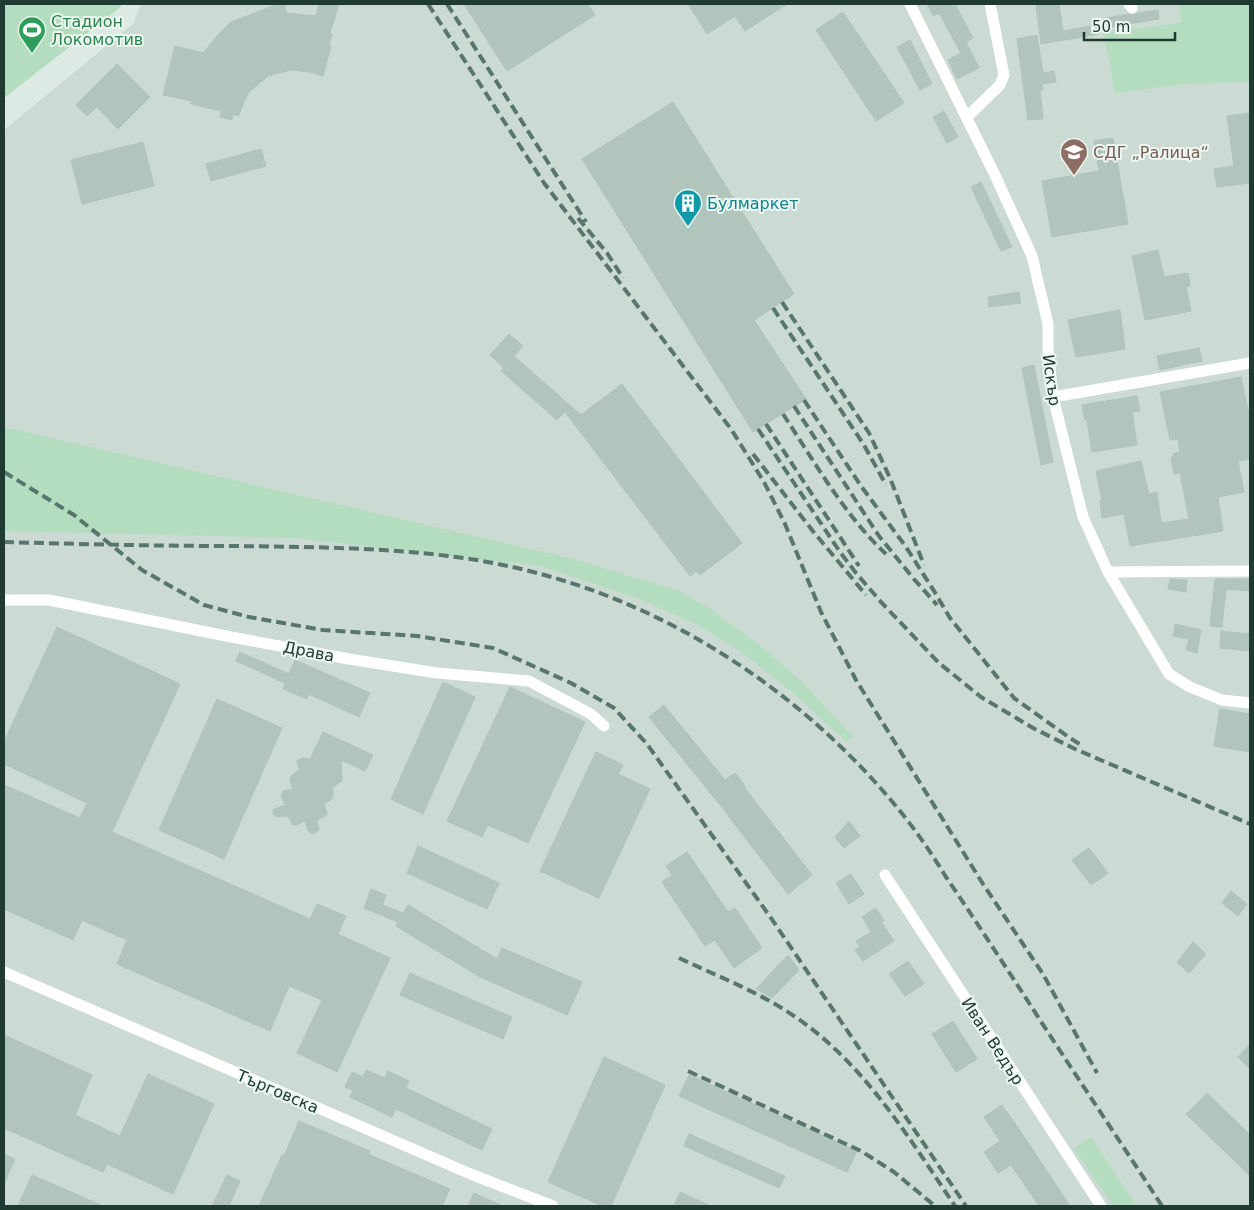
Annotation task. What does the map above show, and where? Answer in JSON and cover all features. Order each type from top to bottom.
[{"type":"street","name":"Искър","points":[[910,4],[994,173],[1032,256],[1048,324],[1048,350],[1053,396],[1083,517],[1108,572],[1169,674],[1190,687],[1222,700],[1250,702]]},
{"type":"street","points":[[966,117],[1000,86],[1004,76],[990,4]]},
{"type":"street","points":[[1053,396],[1250,363]]},
{"type":"street","points":[[1108,572],[1250,571]]},
{"type":"street","name":"Драва","points":[[4,600],[49,600],[349,659],[436,673],[528,681],[591,714],[604,726]]},
{"type":"street","name":"Иван Ведър","points":[[885,875],[1101,1206]]},
{"type":"street","name":"Търговска","points":[[4,972],[473,1175],[553,1206]]},
{"type":"shaded area","points":[[141,4],[1250,4],[1250,1206],[4,1206],[4,130],[133,24]]},
{"type":"green space","name":"Стадион Локомотив","points":[[4,4],[123,4],[4,98]]},
{"type":"green space","points":[[1179,4],[1250,4],[1250,82],[1183,84],[1115,93],[1104,34],[1182,22]]},
{"type":"green space","points":[[4,427],[574,559],[679,591],[712,610],[767,651],[801,681],[852,736],[846,741],[790,690],[740,651],[698,625],[639,599],[540,566],[296,538],[4,531]]},
{"type":"green space","points":[[1091,1137],[1137,1206],[1113,1206],[1074,1148]]},
{"type":"building","points":[[285,4],[286,13],[316,16],[319,4],[339,4],[330,33],[332,34],[329,45],[331,46],[323,76],[310,72],[291,70],[268,76],[248,93],[239,116],[233,114],[232,120],[220,117],[221,111],[191,104],[192,101],[163,95],[175,46],[203,53],[231,22],[273,6]]},
{"type":"building","points":[[464,4],[588,4],[595,15],[507,71]]},
{"type":"building","points":[[688,4],[787,4],[745,31],[735,16],[707,34]]},
{"type":"building","points":[[927,4],[955,4],[973,38],[966,42],[979,68],[957,79],[948,60],[961,53],[939,13],[933,16]]},
{"type":"building","points":[[1036,4],[1059,4],[1063,31],[1097,25],[1099,34],[1041,44]]},
{"type":"building","points":[[1158,10],[1159,19],[1109,27],[1107,18]]},
{"type":"building","points":[[843,12],[904,103],[876,121],[816,30]]},
{"type":"building","points":[[1037,35],[1043,73],[1054,71],[1056,82],[1042,84],[1043,90],[1040,90],[1043,119],[1028,120],[1017,39]]},
{"type":"building","points":[[910,40],[932,84],[920,90],[897,47]]},
{"type":"building","points":[[117,64],[150,97],[118,129],[97,107],[87,116],[76,105]]},
{"type":"building","name":"Булмаркет","points":[[673,102],[794,294],[754,320],[806,399],[753,432],[582,159]]},
{"type":"building","points":[[944,111],[958,137],[947,143],[933,117]]},
{"type":"building","points":[[1250,113],[1250,183],[1217,187],[1214,169],[1234,166],[1227,116]]},
{"type":"building","points":[[1113,138],[1128,224],[1052,237],[1042,181],[1099,171],[1094,141]]},
{"type":"building","points":[[143,142],[154,186],[82,204],[71,160]]},
{"type":"building","points":[[261,149],[266,166],[211,181],[206,164]]},
{"type":"building","points":[[981,182],[1012,247],[1001,251],[971,187]]},
{"type":"building","points":[[1158,250],[1164,277],[1188,273],[1190,286],[1186,287],[1191,311],[1145,320],[1132,256]]},
{"type":"building","points":[[1019,292],[1021,303],[989,307],[988,297]]},
{"type":"building","points":[[1120,310],[1125,349],[1076,357],[1068,320]]},
{"type":"building","points":[[509,334],[523,346],[514,356],[581,415],[622,384],[742,543],[700,575],[696,571],[690,576],[565,412],[557,420],[501,371],[504,368],[490,355]]},
{"type":"building","points":[[1199,348],[1202,361],[1160,370],[1157,356]]},
{"type":"building","points":[[1034,365],[1053,462],[1041,465],[1022,368]]},
{"type":"building","points":[[1241,377],[1250,419],[1250,459],[1238,461],[1244,492],[1218,497],[1223,531],[1130,546],[1124,514],[1102,518],[1100,501],[1102,501],[1096,471],[1141,461],[1149,494],[1157,492],[1161,523],[1189,519],[1180,473],[1174,474],[1171,457],[1174,456],[1173,454],[1180,452],[1178,439],[1170,440],[1160,392]]},
{"type":"building","points":[[1137,396],[1140,411],[1132,412],[1137,445],[1092,452],[1087,420],[1085,420],[1082,405]]},
{"type":"building","points":[[1170,579],[1187,580],[1186,592],[1168,589]]},
{"type":"building","points":[[1215,579],[1250,579],[1250,591],[1226,589],[1222,627],[1210,626]]},
{"type":"building","points":[[1175,624],[1201,630],[1197,653],[1186,650],[1189,639],[1173,636]]},
{"type":"building","points":[[57,627],[180,684],[112,832],[310,919],[317,904],[346,916],[338,934],[390,958],[337,1072],[297,1053],[322,1000],[289,986],[270,1031],[117,964],[127,940],[82,920],[73,940],[4,909],[4,785],[80,818],[87,803],[4,764],[4,742]]},
{"type":"building","points":[[1221,631],[1250,634],[1250,651],[1220,648]]},
{"type":"building","points":[[240,652],[289,674],[295,660],[370,693],[359,717],[309,694],[307,699],[283,689],[285,683],[236,661]]},
{"type":"building","points":[[443,682],[475,697],[423,814],[391,799]]},
{"type":"building","points":[[510,687],[585,722],[528,843],[488,825],[482,837],[447,821]]},
{"type":"building","points":[[217,699],[282,728],[224,859],[159,830]]},
{"type":"building","points":[[664,705],[725,780],[735,773],[812,875],[788,894],[724,810],[649,717]]},
{"type":"building","points":[[1220,709],[1250,714],[1250,752],[1214,746]]},
{"type":"building","points":[[323,732],[373,755],[365,771],[341,760],[342,781],[333,787],[333,798],[324,804],[327,814],[317,820],[319,830],[313,834],[308,831],[305,821],[293,825],[288,816],[274,816],[273,810],[285,805],[281,796],[283,791],[293,789],[290,780],[291,776],[299,770],[297,760],[302,758],[310,759]]},
{"type":"building","points":[[596,752],[623,765],[618,774],[650,789],[599,898],[540,871]]},
{"type":"building","points":[[849,821],[860,836],[844,848],[835,837]]},
{"type":"building","points":[[418,846],[499,883],[487,909],[407,873]]},
{"type":"building","points":[[1089,848],[1108,873],[1091,885],[1072,860]]},
{"type":"building","points":[[687,852],[728,912],[735,908],[762,948],[734,968],[715,940],[705,946],[662,882],[672,875],[666,866]]},
{"type":"building","points":[[851,874],[864,894],[849,904],[836,883]]},
{"type":"building","points":[[371,889],[386,895],[382,905],[403,913],[408,905],[497,959],[502,948],[582,982],[567,1015],[480,977],[396,926],[398,922],[364,908]]},
{"type":"building","points":[[1231,891],[1247,904],[1238,916],[1222,903]]},
{"type":"building","points":[[876,908],[884,921],[881,922],[894,941],[863,961],[855,950],[860,947],[856,941],[871,932],[862,917]]},
{"type":"building","points":[[1193,942],[1206,954],[1189,973],[1177,962]]},
{"type":"building","points":[[788,955],[799,970],[772,998],[756,989]]},
{"type":"building","points":[[908,961],[924,984],[905,996],[889,974]]},
{"type":"building","points":[[410,973],[512,1017],[503,1039],[400,995]]},
{"type":"building","points":[[953,1021],[977,1059],[956,1072],[932,1034]]},
{"type":"building","points":[[4,1035],[92,1075],[75,1115],[120,1136],[148,1074],[214,1104],[173,1194],[107,1164],[103,1172],[4,1128]]},
{"type":"building","points":[[1250,1044],[1250,1069],[1238,1057]]},
{"type":"building","points":[[604,1057],[665,1085],[611,1206],[602,1206],[548,1182]]},
{"type":"building","points":[[366,1070],[385,1078],[388,1071],[409,1081],[406,1088],[492,1129],[482,1150],[396,1109],[392,1117],[350,1097],[353,1090],[345,1087],[352,1072],[363,1077]]},
{"type":"building","points":[[689,1075],[857,1151],[847,1172],[679,1096]]},
{"type":"building","points":[[1207,1093],[1250,1135],[1250,1176],[1186,1114]]},
{"type":"building","points":[[1002,1105],[1070,1206],[1039,1206],[1011,1165],[998,1173],[984,1152],[1000,1141],[984,1117]]},
{"type":"building","points":[[299,1121],[370,1151],[368,1154],[450,1189],[442,1206],[259,1206]]},
{"type":"building","points":[[689,1134],[785,1176],[779,1188],[684,1146]]},
{"type":"building","points":[[4,1154],[15,1159],[4,1184]]},
{"type":"building","points":[[32,1175],[103,1206],[18,1206]]},
{"type":"building","points":[[227,1175],[240,1181],[229,1206],[212,1206]]},
{"type":"building","points":[[680,1192],[711,1206],[674,1206]]},
{"type":"building","points":[[474,1193],[503,1206],[468,1206]]},
{"type":"railway","points":[[428,4],[544,183],[731,429],[764,482],[785,524],[821,612],[856,680],[983,884],[1043,974],[1097,1073]]},
{"type":"railway","points":[[447,4],[586,222]]},
{"type":"railway","points":[[578,218],[607,253],[623,278]]},
{"type":"railway","points":[[782,302],[869,433],[890,478],[924,565]]},
{"type":"railway","points":[[773,308],[864,445],[886,485]]},
{"type":"railway","points":[[804,400],[861,486],[906,547],[950,618],[1014,698],[1081,745]]},
{"type":"railway","points":[[794,406],[879,536],[937,605]]},
{"type":"railway","points":[[783,414],[818,469],[857,523],[886,554]]},
{"type":"railway","points":[[766,424],[859,566]]},
{"type":"railway","points":[[758,429],[856,573],[939,663],[981,697],[1033,728],[1075,749],[1250,824]]},
{"type":"railway","points":[[753,454],[866,595]]},
{"type":"railway","points":[[4,472],[74,515],[142,570],[204,605],[249,617],[323,630],[417,636],[493,648],[571,683],[614,708],[647,744],[771,918],[966,1206]]},
{"type":"railway","points":[[4,542],[350,548],[470,559],[533,572],[594,591],[652,615],[708,645],[761,680],[811,720],[857,763],[900,811],[930,852],[1162,1206]]},
{"type":"railway","points":[[679,958],[767,999],[819,1035],[864,1079],[884,1103],[955,1206]]},
{"type":"railway","points":[[688,1071],[861,1151],[894,1172],[935,1206]]},
{"type":"place","name":"Стадион Локомотив","points":[[32,54]]},
{"type":"place","name":"СДГ „Ралица“","points":[[1074,176]]},
{"type":"place","name":"Булмаркет","points":[[688,227]]}]
